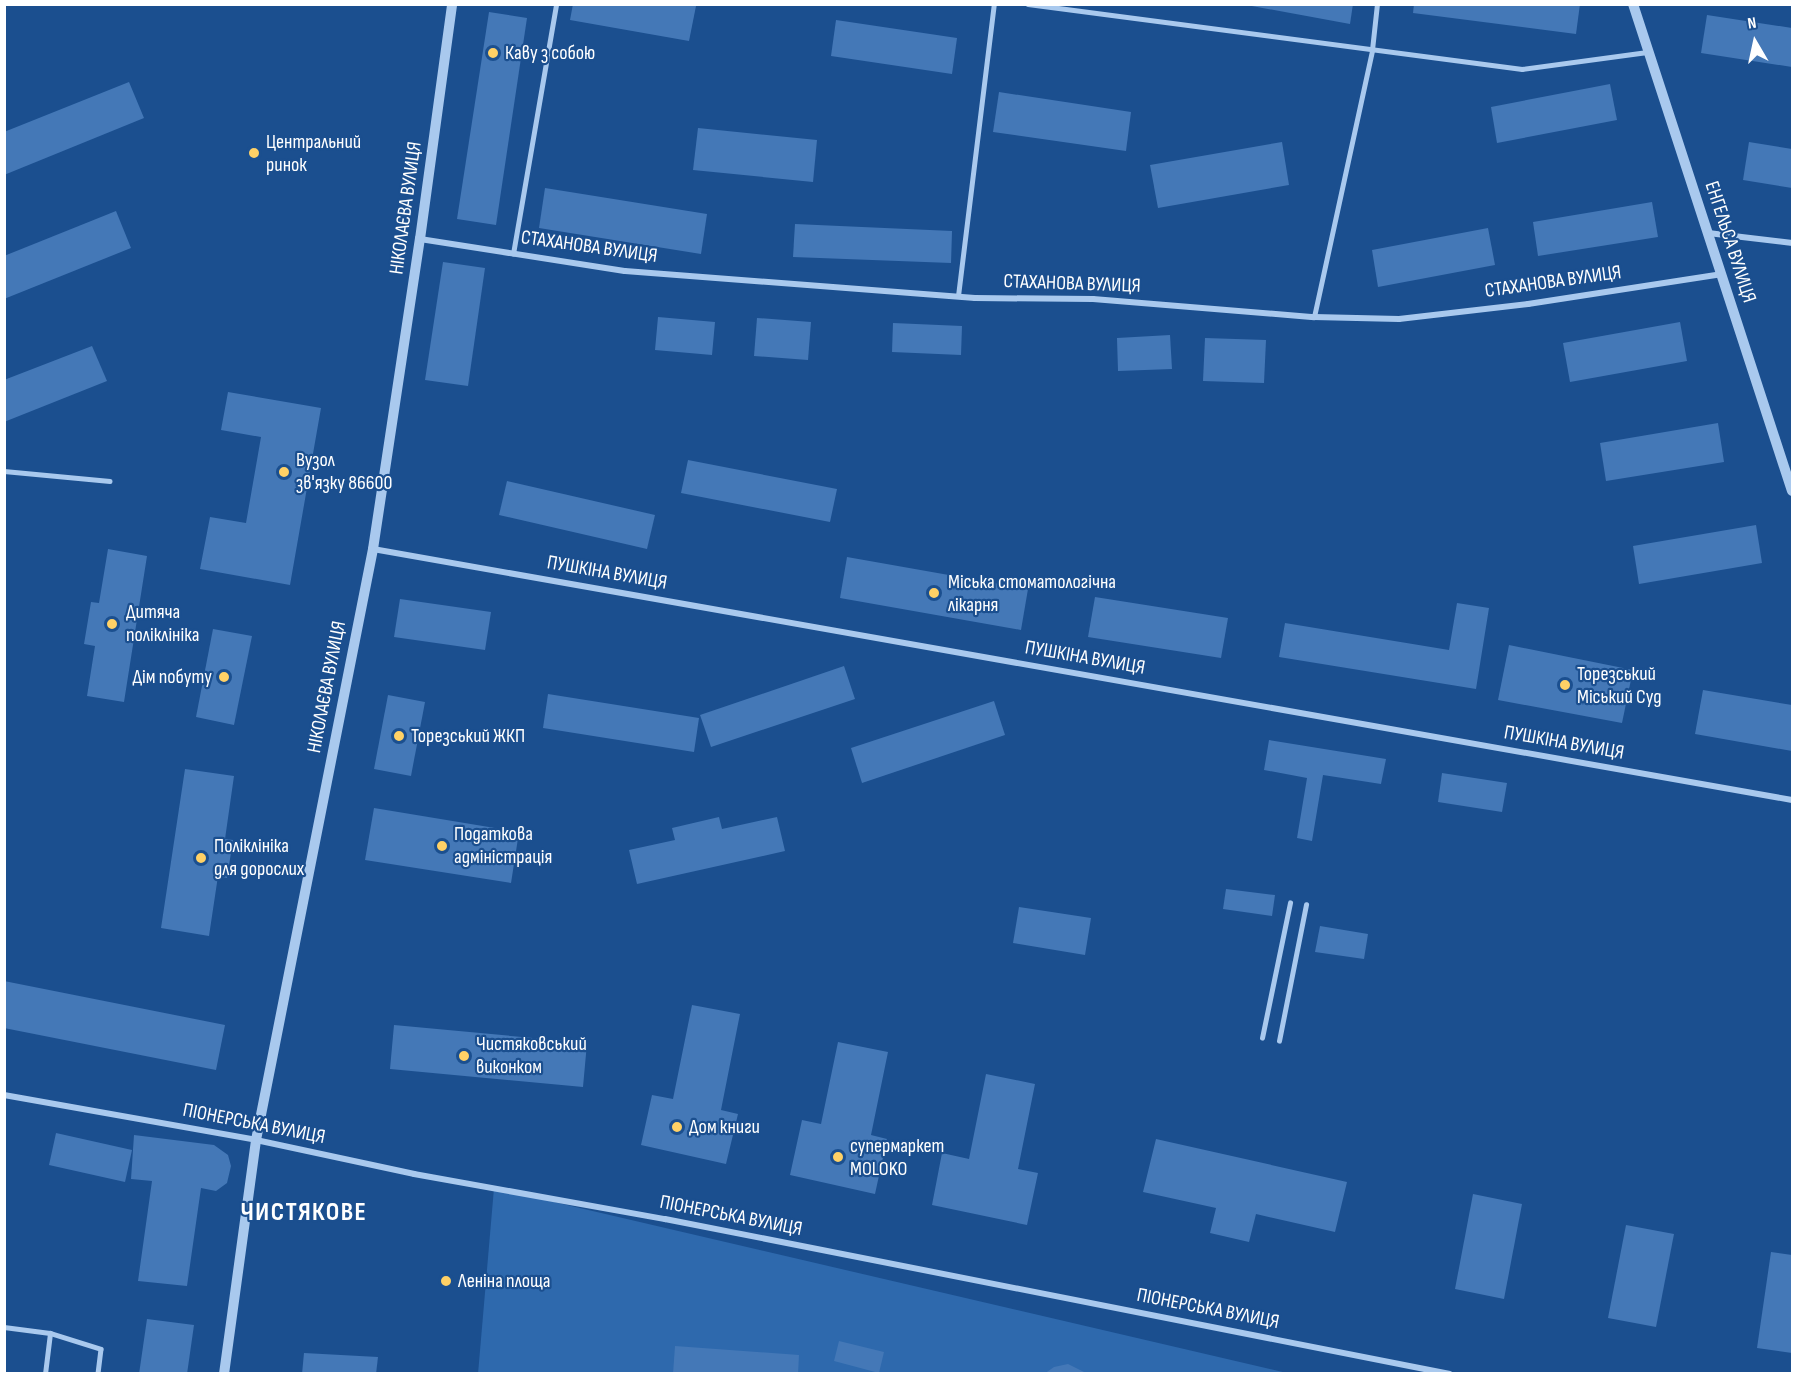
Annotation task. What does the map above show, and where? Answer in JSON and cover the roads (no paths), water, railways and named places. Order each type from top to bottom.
[{"type":"street","name":"НІКОЛАЄВА ВУЛИЦЯ","points":[[224,1374],[256,1140],[373,549],[420,239],[452,4]]},
{"type":"street","name":"ЕНГЕЛЬСА ВУЛИЦЯ","points":[[1633,4],[1792,491]]},
{"type":"street","points":[[1708,233],[1792,243]]},
{"type":"street","name":"СТАХАНОВА ВУЛИЦЯ","points":[[420,239],[625,271],[958,296],[1093,299],[1314,317],[1399,319],[1528,304],[1721,274]]},
{"type":"street","name":"ПУШКІНА ВУЛИЦЯ","points":[[373,549],[1792,800]]},
{"type":"street","name":"ПІОНЕРСЬКА ВУЛИЦЯ","points":[[4,1095],[256,1140],[414,1174],[665,1219],[1450,1374]]},
{"type":"lane","points":[[513,254],[556,4]]},
{"type":"lane","points":[[958,296],[994,4]]},
{"type":"lane","points":[[1028,4],[1522,69],[1648,52]]},
{"type":"lane","points":[[1314,317],[1372,50],[1377,4]]},
{"type":"lane","points":[[4,471],[110,481]]},
{"type":"lane","points":[[1262,1038],[1290,903]]},
{"type":"lane","points":[[1279,1041],[1306,905]]},
{"type":"lane","points":[[4,1327],[50,1333],[101,1349],[98,1374]]},
{"type":"lane","points":[[45,1374],[50,1333]]},
{"type":"place","name":"Каву з собою","points":[[493,53]]},
{"type":"place","name":"Центральний ринок","points":[[254,153]]},
{"type":"place","name":"Вузол зв'язку 86600","points":[[284,472]]},
{"type":"place","name":"Міська стоматологічна лікарня","points":[[934,593]]},
{"type":"place","name":"Дитяча поліклініка","points":[[112,624]]},
{"type":"place","name":"Дім побуту","points":[[224,677]]},
{"type":"place","name":"Торезський Міський Суд","points":[[1565,685]]},
{"type":"place","name":"Торезський ЖКП","points":[[399,736]]},
{"type":"place","name":"Податкова адміністрація","points":[[442,846]]},
{"type":"place","name":"Поліклініка для дорослих","points":[[201,858]]},
{"type":"place","name":"Чистяковський виконком","points":[[464,1056]]},
{"type":"place","name":"Дом книги","points":[[677,1127]]},
{"type":"place","name":"супермаркет MOLOKO","points":[[838,1157]]},
{"type":"place","name":"Леніна площа","points":[[446,1281]]},
{"type":"district","name":"ЧИСТЯКОВЕ","points":[[304,1213]]}]
